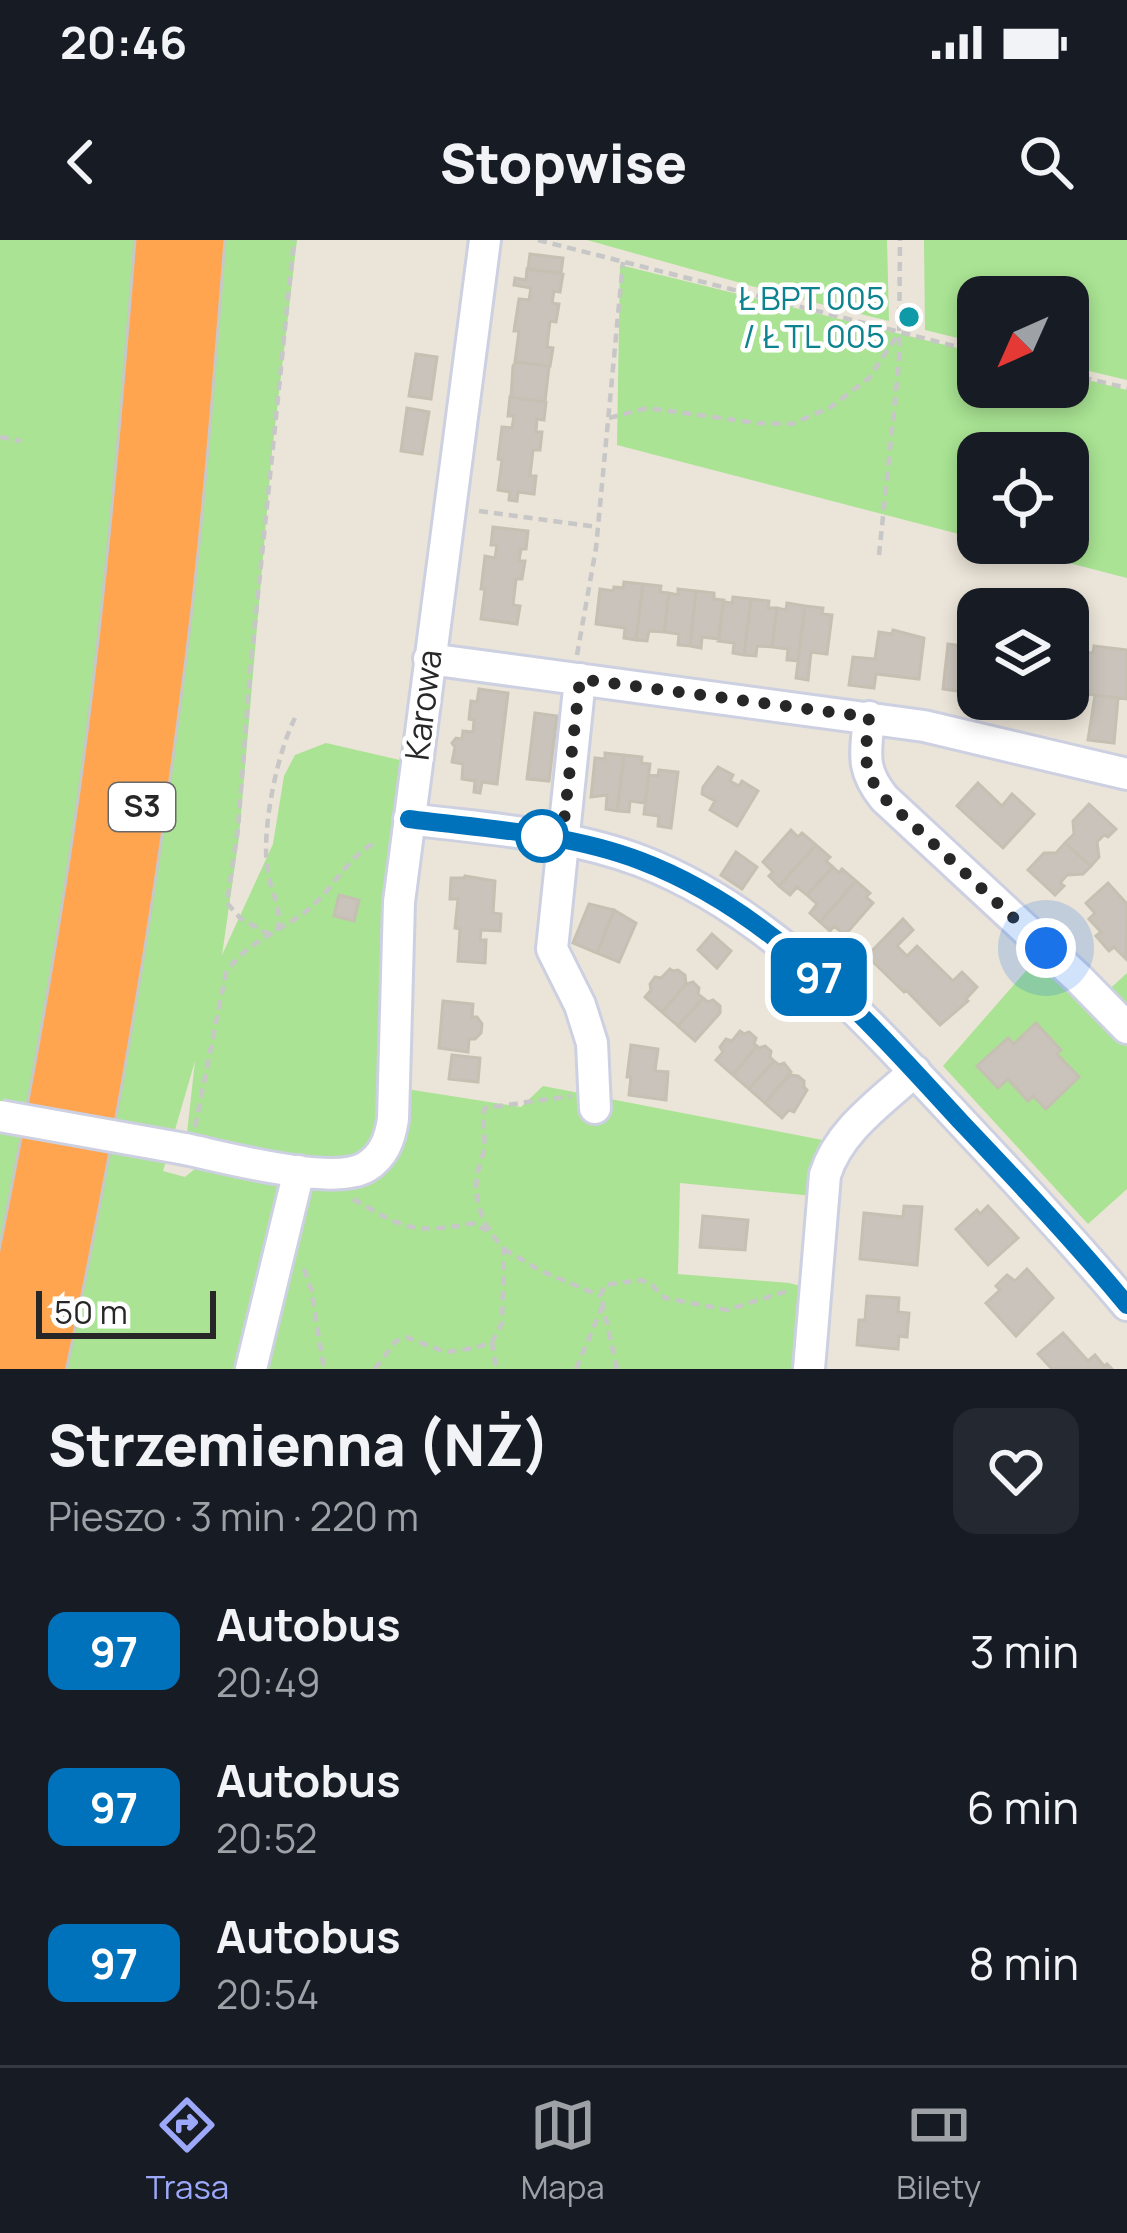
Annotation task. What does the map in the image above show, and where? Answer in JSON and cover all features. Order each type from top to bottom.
[{"type":"highway","name":"S3","points":[[0,1364],[38,1185],[106,766],[141,462],[159,240]]},
{"type":"highway","name":"S3","points":[[42,1369],[124,935],[164,645],[201,240]]},
{"type":"street","name":"Karowa","points":[[0,1117],[187,1141],[299,1171],[343,1174],[362,1170],[389,1141],[399,902],[485,240]]},
{"type":"street","points":[[429,659],[924,726],[1127,774]]},
{"type":"street","points":[[576,678],[552,950],[592,1043],[595,1098]]},
{"type":"street","points":[[869,717],[866,759],[870,780],[884,798],[1127,1028]]},
{"type":"street","points":[[408,829],[562,839],[638,860],[716,897],[841,996],[1127,1305]]},
{"type":"street","points":[[809,1369],[825,1175],[832,1155],[844,1137],[915,1071]]},
{"type":"street","points":[[251,1369],[299,1171]]},
{"type":"path","points":[[270,935],[240,918],[227,903],[294,240]]},
{"type":"path","points":[[538,240],[957,347]]},
{"type":"path","points":[[879,555],[898,380],[900,240]]},
{"type":"path","points":[[576,678],[598,527],[623,262]]},
{"type":"path","points":[[609,418],[646,408],[792,424],[831,407],[869,378],[899,333]]},
{"type":"path","points":[[1089,379],[1127,388]]},
{"type":"path","points":[[0,437],[21,441]]},
{"type":"path","points":[[449,507],[598,527]]},
{"type":"path","points":[[278,931],[280,913],[270,886],[265,848],[281,746],[295,718]]},
{"type":"path","points":[[187,1141],[193,1133],[226,974],[234,960],[311,907],[357,854],[408,829]]},
{"type":"path","points":[[487,1231],[476,1180],[484,1146],[485,1108],[566,1097],[595,1098]]},
{"type":"path","points":[[346,1195],[398,1225],[418,1230],[475,1223],[504,1250],[601,1296]]},
{"type":"path","points":[[284,1236],[300,1258],[311,1288],[324,1369]]},
{"type":"path","points":[[496,1369],[492,1342],[502,1323],[504,1250]]},
{"type":"path","points":[[617,1369],[601,1296],[604,1286],[641,1280],[665,1298],[727,1310],[776,1293],[816,1286]]},
{"type":"path","points":[[576,1369],[603,1305]]},
{"type":"path","points":[[375,1369],[395,1342],[406,1337],[445,1352],[492,1342]]},
{"type":"green space","points":[[0,240],[297,240],[272,452],[239,837],[222,955],[273,844],[284,776],[295,755],[326,743],[417,764],[400,1088],[521,1107],[543,1086],[838,1143],[824,1197],[680,1183],[678,1274],[789,1283],[820,1291],[814,1369],[0,1369]],"holes":[[[195,1061],[185,1151],[197,1167],[185,1177],[163,1171]]]},
{"type":"green space","points":[[587,240],[887,240],[889,321],[780,294]]},
{"type":"green space","points":[[924,240],[1127,240],[1127,380],[1089,371],[1089,276],[957,276],[957,338],[925,330]]},
{"type":"green space","points":[[620,265],[957,348],[957,408],[1089,408],[1089,380],[1127,390],[1127,578],[1073,564],[1089,564],[1089,432],[957,432],[957,534],[617,445]]},
{"type":"green space","points":[[1045,949],[1100,998],[1127,973],[1127,1189],[1088,1224],[943,1066]]},
{"type":"building","points":[[530,254],[563,258],[561,273],[528,269]]},
{"type":"building","points":[[527,269],[563,274],[552,303],[559,304],[556,322],[550,321],[550,366],[515,362],[519,299],[529,300],[531,288],[514,285],[515,278],[526,280]]},
{"type":"building","points":[[416,354],[437,357],[431,399],[409,396]]},
{"type":"building","points":[[516,362],[549,366],[545,402],[511,397]]},
{"type":"building","points":[[510,397],[546,402],[544,420],[537,419],[536,432],[542,432],[540,450],[533,450],[534,494],[518,492],[517,501],[509,500],[510,492],[498,490],[502,427],[512,428],[514,416],[508,416]]},
{"type":"building","points":[[407,408],[429,412],[422,454],[401,451]]},
{"type":"building","points":[[493,527],[528,531],[519,561],[525,561],[522,579],[516,579],[517,624],[481,619],[485,556],[495,558],[497,545],[491,545]]},
{"type":"building","points":[[624,582],[643,584],[636,640],[624,638],[625,628],[596,624],[600,589],[613,591],[623,588]]},
{"type":"building","points":[[643,584],[661,586],[660,592],[669,593],[664,632],[649,631],[647,641],[636,640]]},
{"type":"building","points":[[678,589],[696,591],[690,646],[678,645],[679,634],[664,632],[669,593],[678,595]]},
{"type":"building","points":[[696,591],[714,593],[714,599],[724,600],[719,639],[702,637],[701,648],[690,646]]},
{"type":"building","points":[[733,597],[751,599],[744,655],[733,653],[734,643],[718,641],[723,602],[732,603]]},
{"type":"building","points":[[751,599],[769,601],[768,608],[777,608],[772,647],[757,646],[756,656],[744,655]]},
{"type":"building","points":[[787,603],[805,606],[798,661],[787,660],[788,649],[772,647],[777,608],[786,610]]},
{"type":"building","points":[[805,606],[823,608],[822,614],[832,615],[827,654],[811,652],[808,680],[796,678]]},
{"type":"building","points":[[893,630],[924,638],[919,679],[876,674],[874,688],[849,685],[853,657],[875,659],[879,632],[892,634]]},
{"type":"building","points":[[948,644],[957,645],[957,691],[943,689]]},
{"type":"building","points":[[1094,646],[1127,650],[1127,699],[1089,694],[1089,653]]},
{"type":"building","points":[[479,689],[508,693],[497,784],[482,782],[480,793],[474,792],[475,781],[462,779],[463,764],[452,762],[452,743],[462,739],[463,731],[473,732],[471,701],[477,702]]},
{"type":"building","points":[[1095,695],[1118,698],[1114,743],[1088,740]]},
{"type":"building","points":[[535,713],[557,716],[549,781],[527,779]]},
{"type":"building","points":[[605,753],[624,755],[617,811],[606,809],[607,795],[591,797],[595,758],[605,759]]},
{"type":"building","points":[[624,755],[642,757],[641,763],[650,764],[645,803],[630,801],[629,812],[617,811]]},
{"type":"building","points":[[718,767],[733,775],[730,781],[739,786],[742,781],[758,791],[737,826],[710,810],[715,801],[702,794]]},
{"type":"building","points":[[659,770],[678,772],[671,828],[658,826],[659,816],[644,814],[649,775],[658,776]]},
{"type":"building","points":[[978,783],[1002,806],[1012,794],[1034,814],[1003,848],[957,806]]},
{"type":"building","points":[[1089,804],[1116,829],[1097,842],[1099,857],[1091,866],[1065,843],[1074,834],[1073,821]]},
{"type":"building","points":[[791,830],[816,845],[779,886],[763,862]]},
{"type":"building","points":[[1065,843],[1091,866],[1083,874],[1067,875],[1055,895],[1028,870],[1044,853],[1056,853]]},
{"type":"building","points":[[816,845],[830,857],[826,861],[833,867],[807,895],[797,887],[790,895],[779,886]]},
{"type":"building","points":[[736,852],[757,867],[742,889],[721,875]]},
{"type":"building","points":[[833,867],[856,881],[820,922],[810,913],[817,904],[807,895]]},
{"type":"building","points":[[451,878],[495,881],[493,913],[501,914],[500,931],[481,930],[480,940],[486,940],[485,963],[458,961],[458,899],[450,899]]},
{"type":"building","points":[[856,881],[870,893],[866,897],[873,903],[845,935],[834,926],[830,931],[820,922]]},
{"type":"building","points":[[1108,883],[1127,904],[1126,959],[1114,947],[1109,951],[1089,919],[1095,913],[1086,903]]},
{"type":"building","points":[[339,895],[359,900],[354,921],[334,916]]},
{"type":"building","points":[[589,904],[614,910],[597,953],[573,943]]},
{"type":"building","points":[[614,910],[636,923],[619,962],[597,953]]},
{"type":"building","points":[[903,919],[913,930],[897,946],[907,956],[917,946],[953,981],[962,972],[977,987],[940,1025],[867,956]]},
{"type":"building","points":[[712,934],[731,951],[717,968],[698,950]]},
{"type":"building","points":[[670,969],[685,975],[686,984],[662,1012],[645,997],[655,977],[661,978]]},
{"type":"building","points":[[693,982],[703,998],[678,1026],[662,1012]]},
{"type":"building","points":[[703,998],[720,1006],[720,1013],[695,1041],[678,1026]]},
{"type":"building","points":[[443,1001],[473,1004],[472,1017],[482,1024],[481,1033],[469,1039],[468,1052],[439,1048]]},
{"type":"building","points":[[1036,1023],[1079,1077],[1046,1109],[1033,1096],[1028,1101],[1008,1079],[998,1088],[977,1066],[1008,1038],[1014,1044]]},
{"type":"building","points":[[740,1031],[756,1038],[757,1046],[733,1075],[716,1060],[726,1039],[732,1041]]},
{"type":"building","points":[[631,1045],[658,1049],[655,1071],[668,1072],[666,1100],[629,1095]]},
{"type":"building","points":[[757,1046],[771,1051],[774,1061],[749,1089],[733,1075]]},
{"type":"building","points":[[452,1055],[480,1058],[478,1082],[449,1079]]},
{"type":"building","points":[[774,1061],[784,1063],[791,1072],[765,1103],[749,1089]]},
{"type":"building","points":[[790,1075],[804,1081],[807,1090],[794,1112],[789,1110],[782,1118],[765,1103]]},
{"type":"building","points":[[904,1206],[922,1207],[917,1265],[860,1259],[864,1213],[903,1217]]},
{"type":"building","points":[[988,1206],[1018,1238],[988,1265],[956,1229]]},
{"type":"building","points":[[703,1216],[748,1220],[745,1250],[700,1247]]},
{"type":"building","points":[[1027,1269],[1053,1298],[1016,1336],[986,1303],[1007,1275],[1015,1281]]},
{"type":"building","points":[[867,1296],[899,1298],[898,1312],[909,1313],[907,1337],[899,1336],[898,1349],[857,1345]]},
{"type":"building","points":[[1063,1333],[1088,1361],[1095,1355],[1112,1369],[1052,1369],[1038,1354]]},
{"type":"bus line","name":"97","points":[[409,819],[562,839],[603,849],[673,874],[759,926],[841,996],[915,1071],[1127,1305]]},
{"type":"place","name":"Ł BPT 005 / Ł TL 005","points":[[909,317]]},
{"type":"route","points":[[542,836],[562,839],[580,679],[869,717],[866,759],[870,780],[1046,948]]}]
